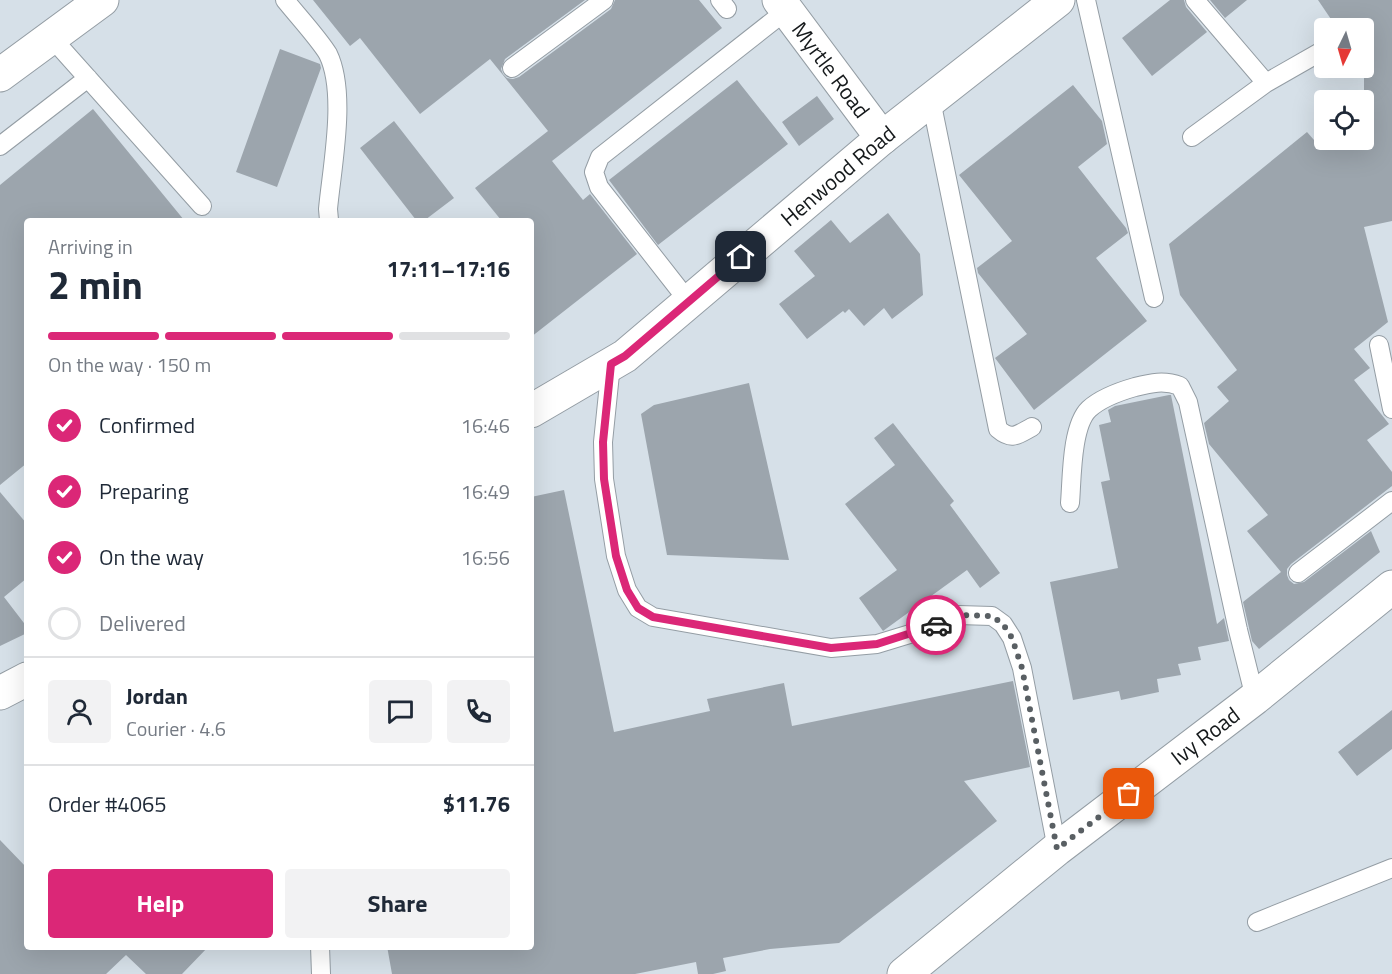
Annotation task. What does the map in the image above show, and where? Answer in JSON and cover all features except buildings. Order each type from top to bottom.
[{"type":"street","points":[[0,75],[102,0]]},
{"type":"street","name":"Henwood Road","points":[[534,409],[625,356],[882,138],[1051,2]]},
{"type":"street","name":"Myrtle Road","points":[[783,5],[882,138]]},
{"type":"street","name":"Ivy Road","points":[[904,974],[1057,849],[1255,698],[1392,587]]},
{"type":"street","points":[[0,693],[24,681]]},
{"type":"lane","points":[[285,0],[327,54],[337,83],[337,117],[329,218]]},
{"type":"lane","points":[[512,68],[604,0]]},
{"type":"lane","points":[[1086,0],[1154,298]]},
{"type":"lane","points":[[1195,0],[1266,83]]},
{"type":"lane","points":[[689,302],[599,187],[594,172],[600,157],[783,5]]},
{"type":"lane","points":[[51,37],[202,206]]},
{"type":"lane","points":[[1192,137],[1266,83],[1314,56]]},
{"type":"lane","points":[[0,146],[88,78]]},
{"type":"lane","points":[[931,100],[998,429],[1006,435],[1014,436],[1032,427]]},
{"type":"lane","points":[[1379,345],[1392,409]]},
{"type":"lane","points":[[611,364],[603,442],[604,479],[616,556],[627,590],[638,608],[653,617],[831,648],[877,644],[923,630],[958,615],[992,616],[1003,624],[1012,638],[1022,668],[1057,849]]},
{"type":"lane","points":[[1070,504],[1077,437],[1083,419],[1089,410],[1126,390],[1143,385],[1169,382],[1180,386],[1188,402],[1255,698]]},
{"type":"lane","points":[[1298,573],[1392,501]]},
{"type":"lane","points":[[1257,922],[1392,868]]},
{"type":"lane","points":[[320,950],[321,974]]},
{"type":"way so far","points":[[936,625],[958,615],[992,616],[1003,624],[1012,638],[1022,668],[1057,849],[1129,794]]},
{"type":"route","points":[[741,257],[625,356],[611,364],[603,442],[604,479],[616,556],[627,590],[638,608],[653,617],[831,648],[877,644],[936,625]]}]
